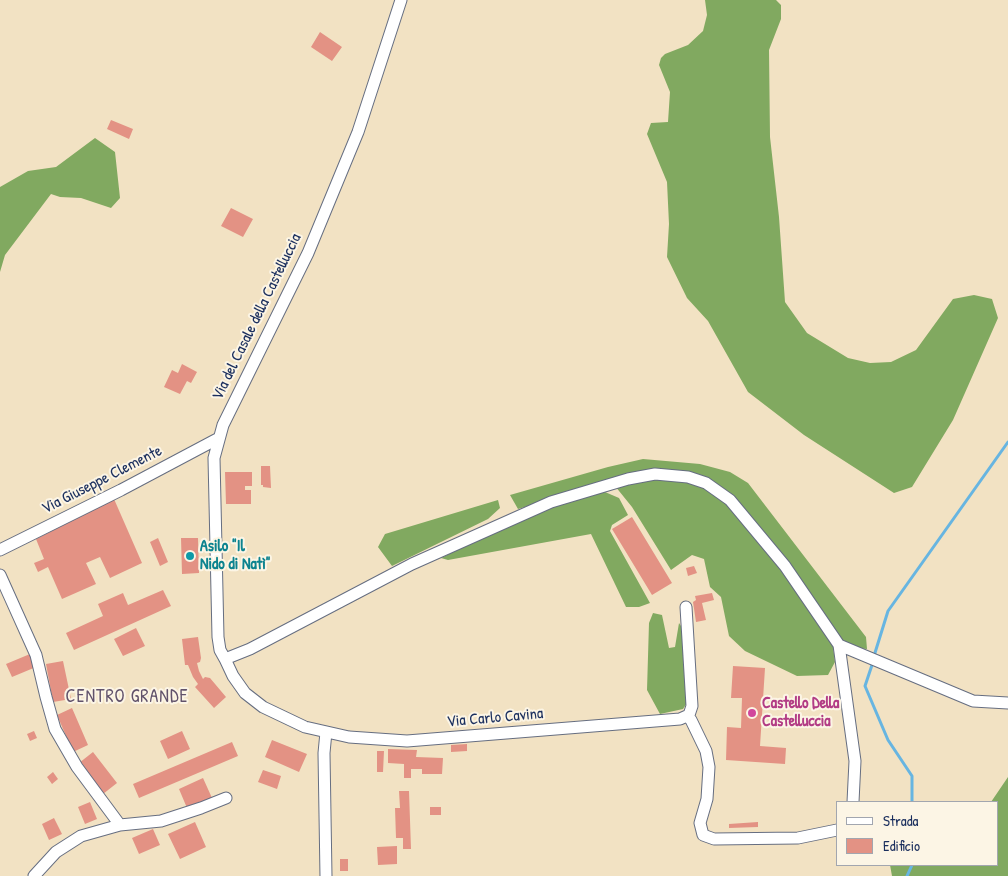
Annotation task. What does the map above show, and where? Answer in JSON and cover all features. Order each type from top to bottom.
[{"type":"street","name":"Via del Casale della Castelluccia","points":[[225,659],[220,650],[218,637],[214,458],[219,438],[223,425],[315,236],[358,132],[401,0]]},
{"type":"street","name":"Via Giuseppe Clemente","points":[[0,550],[121,490],[219,438]]},
{"type":"street","points":[[225,659],[250,649],[412,564],[551,502],[628,479],[655,474],[688,477],[706,483],[730,500],[785,566],[840,645],[855,761],[853,801]]},
{"type":"street","points":[[0,576],[36,655],[55,729],[77,767],[120,825]]},
{"type":"street","points":[[686,607],[692,703],[692,710],[687,716],[691,720],[706,751],[709,767],[707,799],[700,823],[703,835],[714,839],[798,838],[836,830]]},
{"type":"street","points":[[840,645],[972,701],[1008,703]]},
{"type":"street","name":"Via Carlo Cavina","points":[[225,659],[232,676],[244,693],[263,707],[305,727],[358,738],[407,741],[670,720],[687,716]]},
{"type":"street","points":[[326,732],[324,753],[326,876]]},
{"type":"street","points":[[34,876],[49,858],[73,840],[96,830],[161,820],[226,798]]},
{"type":"green space","points":[[705,0],[776,0],[781,5],[781,19],[769,50],[770,137],[779,217],[785,302],[807,333],[848,358],[870,363],[891,362],[916,350],[953,299],[974,295],[992,299],[998,318],[953,420],[912,487],[894,493],[804,435],[748,392],[708,321],[687,298],[667,257],[669,224],[667,182],[647,134],[651,123],[668,122],[670,92],[659,65],[661,58],[665,54],[688,45],[703,31],[707,15]]},
{"type":"green space","points":[[95,138],[115,152],[120,198],[111,208],[81,198],[60,197],[51,194],[5,255],[0,272],[0,187],[28,171],[56,167]]},
{"type":"green space","points":[[643,459],[700,464],[730,472],[748,483],[866,637],[867,649],[833,646],[835,662],[828,675],[797,676],[745,651],[729,636],[721,597],[710,587],[704,559],[692,555],[671,570],[632,507],[615,486],[597,485],[518,509],[510,495]]},
{"type":"green space","points":[[605,492],[619,498],[628,515],[612,525],[610,531],[650,603],[639,607],[626,607],[591,534],[448,560],[441,558],[538,510]]},
{"type":"green space","points":[[498,500],[500,508],[488,519],[392,566],[378,547],[385,534]]},
{"type":"green space","points":[[653,613],[662,615],[669,648],[675,647],[679,623],[683,629],[687,703],[683,709],[660,714],[647,690],[649,623]]},
{"type":"green space","points":[[1008,777],[1008,876],[892,876],[890,866],[998,866],[998,801],[992,801]]},
{"type":"building","points":[[320,32],[342,47],[332,61],[311,47]]},
{"type":"building","points":[[111,120],[133,129],[129,139],[107,129]]},
{"type":"building","points":[[231,208],[253,219],[243,237],[221,226]]},
{"type":"building","points":[[182,364],[197,372],[191,383],[187,381],[180,394],[164,387],[172,370],[178,373]]},
{"type":"building","points":[[261,466],[270,466],[271,488],[261,485]]},
{"type":"building","points":[[225,472],[252,472],[252,486],[245,486],[245,490],[251,490],[251,504],[226,504]]},
{"type":"building","points":[[114,499],[142,563],[110,578],[100,557],[86,563],[96,584],[62,599],[48,567],[38,572],[34,563],[44,559],[36,539]]},
{"type":"building","points":[[632,517],[672,583],[652,595],[612,529]]},
{"type":"building","points":[[158,538],[168,562],[160,566],[150,542]]},
{"type":"building","name":"Asilo \"Il Nido di Natì\"","points":[[181,538],[198,538],[199,573],[182,574]]},
{"type":"building","points":[[694,566],[697,573],[688,576],[686,568]]},
{"type":"building","points":[[163,590],[171,606],[74,650],[66,633],[103,616],[98,604],[123,593],[128,605]]},
{"type":"building","points":[[712,593],[714,600],[702,603],[706,620],[696,622],[693,602],[696,600],[695,596]]},
{"type":"building","points":[[136,628],[145,646],[123,656],[114,639]]},
{"type":"building","points":[[198,637],[201,658],[200,662],[197,663],[199,671],[203,679],[205,677],[210,678],[226,697],[214,708],[195,687],[198,684],[188,665],[185,665],[182,639]]},
{"type":"building","points":[[30,654],[36,667],[12,677],[6,664]]},
{"type":"building","points":[[63,661],[71,699],[53,702],[46,664]]},
{"type":"building","name":"Castello Della Castelluccia","points":[[733,666],[765,668],[760,746],[786,748],[785,764],[726,760],[727,727],[741,728],[742,698],[731,698]]},
{"type":"building","points":[[72,708],[88,745],[73,752],[57,715]]},
{"type":"building","points":[[34,731],[37,738],[30,741],[27,734]]},
{"type":"building","points":[[182,731],[190,749],[168,759],[160,741]]},
{"type":"building","points":[[272,740],[307,754],[299,772],[265,757]]},
{"type":"building","points":[[232,742],[238,756],[139,798],[133,784]]},
{"type":"building","points":[[467,744],[467,751],[451,752],[451,745]]},
{"type":"building","points":[[388,749],[417,750],[416,757],[443,758],[442,774],[422,774],[422,769],[411,769],[411,778],[404,778],[404,764],[388,763]]},
{"type":"building","points":[[377,751],[384,751],[383,772],[377,772]]},
{"type":"building","points":[[93,752],[117,783],[103,794],[79,763]]},
{"type":"building","points":[[263,770],[281,776],[277,789],[258,782]]},
{"type":"building","points":[[53,772],[58,779],[52,784],[47,777]]},
{"type":"building","points":[[203,778],[212,798],[187,808],[179,789]]},
{"type":"building","points":[[399,791],[409,791],[411,849],[403,849],[403,838],[396,838],[395,808],[400,808]]},
{"type":"building","points":[[90,802],[97,819],[85,824],[78,807]]},
{"type":"building","points":[[430,807],[441,807],[441,815],[430,815]]},
{"type":"building","points":[[54,818],[62,834],[49,840],[42,824]]},
{"type":"building","points":[[195,822],[206,847],[180,859],[168,834]]},
{"type":"building","points":[[758,822],[758,827],[729,828],[729,824]]},
{"type":"building","points":[[153,829],[160,845],[139,854],[132,838]]},
{"type":"building","points":[[397,846],[397,864],[378,865],[377,847]]},
{"type":"building","points":[[340,859],[348,859],[348,871],[340,871]]},
{"type":"waterway","points":[[874,656],[888,611],[1008,442]]},
{"type":"waterway","points":[[872,665],[865,686],[888,740],[912,776],[912,801]]},
{"type":"waterway","points":[[907,876],[912,866]]},
{"type":"place","name":"Asilo \"Il Nido di Natì\"","points":[[190,556]]},
{"type":"place","name":"Castello Della Castelluccia","points":[[752,713]]},
{"type":"district","name":"CENTRO GRANDE","points":[[127,697]]}]
